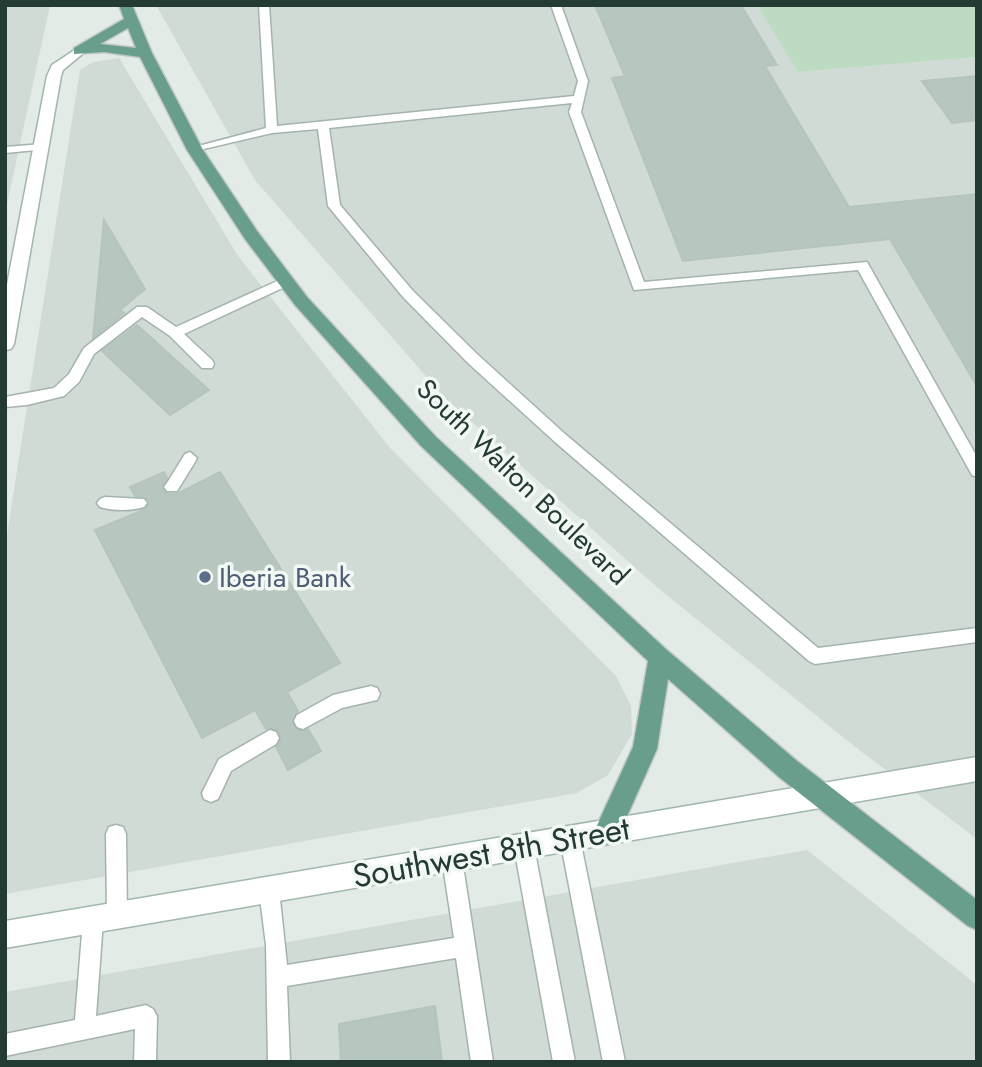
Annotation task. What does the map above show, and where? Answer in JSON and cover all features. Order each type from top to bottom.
[{"type":"main road","name":"South Walton Boulevard","points":[[125,5],[145,53],[195,150],[251,235],[286,281],[428,441],[660,658],[820,796],[977,917]]},
{"type":"main road","points":[[5,344],[11,275],[43,147],[57,68],[79,51],[131,21]]},
{"type":"main road","points":[[79,51],[104,48],[145,53]]},
{"type":"main road","points":[[607,832],[645,749],[660,658]]},
{"type":"main road","name":"Southwest 8th Street","points":[[5,935],[977,769]]},
{"type":"lane","points":[[264,5],[272,130]]},
{"type":"lane","points":[[556,5],[583,81],[575,112],[639,287],[862,265],[977,471]]},
{"type":"lane","points":[[195,150],[272,130],[578,99]]},
{"type":"lane","points":[[323,124],[334,206],[408,294],[473,359],[560,438],[815,656],[977,635]]},
{"type":"lane","points":[[5,150],[43,147]]},
{"type":"lane","points":[[175,333],[286,281]]},
{"type":"lane","points":[[5,402],[59,392],[74,378],[89,351],[142,310],[175,333],[207,364]]},
{"type":"lane","points":[[172,486],[190,458]]},
{"type":"lane","points":[[105,503],[139,503]]},
{"type":"lane","points":[[303,721],[339,701],[371,694]]},
{"type":"lane","points":[[211,793],[225,765],[271,738]]},
{"type":"lane","points":[[85,1028],[105,918],[116,834]]},
{"type":"lane","points":[[570,839],[614,1062]]},
{"type":"lane","points":[[524,847],[564,1062]]},
{"type":"lane","points":[[452,859],[482,1062]]},
{"type":"lane","points":[[269,890],[277,977],[279,1062]]},
{"type":"lane","points":[[277,977],[466,946]]},
{"type":"lane","points":[[5,1045],[146,1016],[145,1062]]},
{"type":"shaded area","points":[[5,5],[50,5],[5,213]]},
{"type":"shaded area","points":[[156,5],[757,5],[799,72],[977,57],[977,839],[854,746],[658,588],[444,397],[255,180]]},
{"type":"shaded area","points":[[119,58],[238,256],[391,449],[616,676],[631,706],[632,734],[608,775],[577,793],[5,894],[5,547],[80,70],[93,62]]},
{"type":"shaded area","points":[[807,850],[977,985],[977,1062],[5,1062],[5,992]]},
{"type":"green space","points":[[757,5],[977,5],[977,57],[798,72]]},
{"type":"building","points":[[595,5],[741,5],[777,65],[765,66],[849,207],[977,194],[977,386],[890,239],[683,261],[612,78],[625,76]]},
{"type":"building","points":[[977,76],[977,120],[952,123],[922,81]]},
{"type":"building","points":[[104,220],[145,289],[120,310],[124,313],[93,338]]},
{"type":"building","points":[[137,325],[209,390],[170,415],[102,351]]},
{"type":"building","points":[[164,472],[167,478],[162,489],[167,494],[177,494],[220,472],[340,663],[287,692],[298,711],[292,720],[295,728],[302,731],[308,729],[321,751],[288,770],[276,747],[281,739],[278,731],[266,729],[255,710],[202,738],[95,530],[146,509],[149,501],[144,496],[135,496],[130,487]]},
{"type":"building","points":[[435,1006],[442,1062],[341,1062],[339,1024]]},
{"type":"place","name":"Iberia Bank","points":[[205,577]]}]
